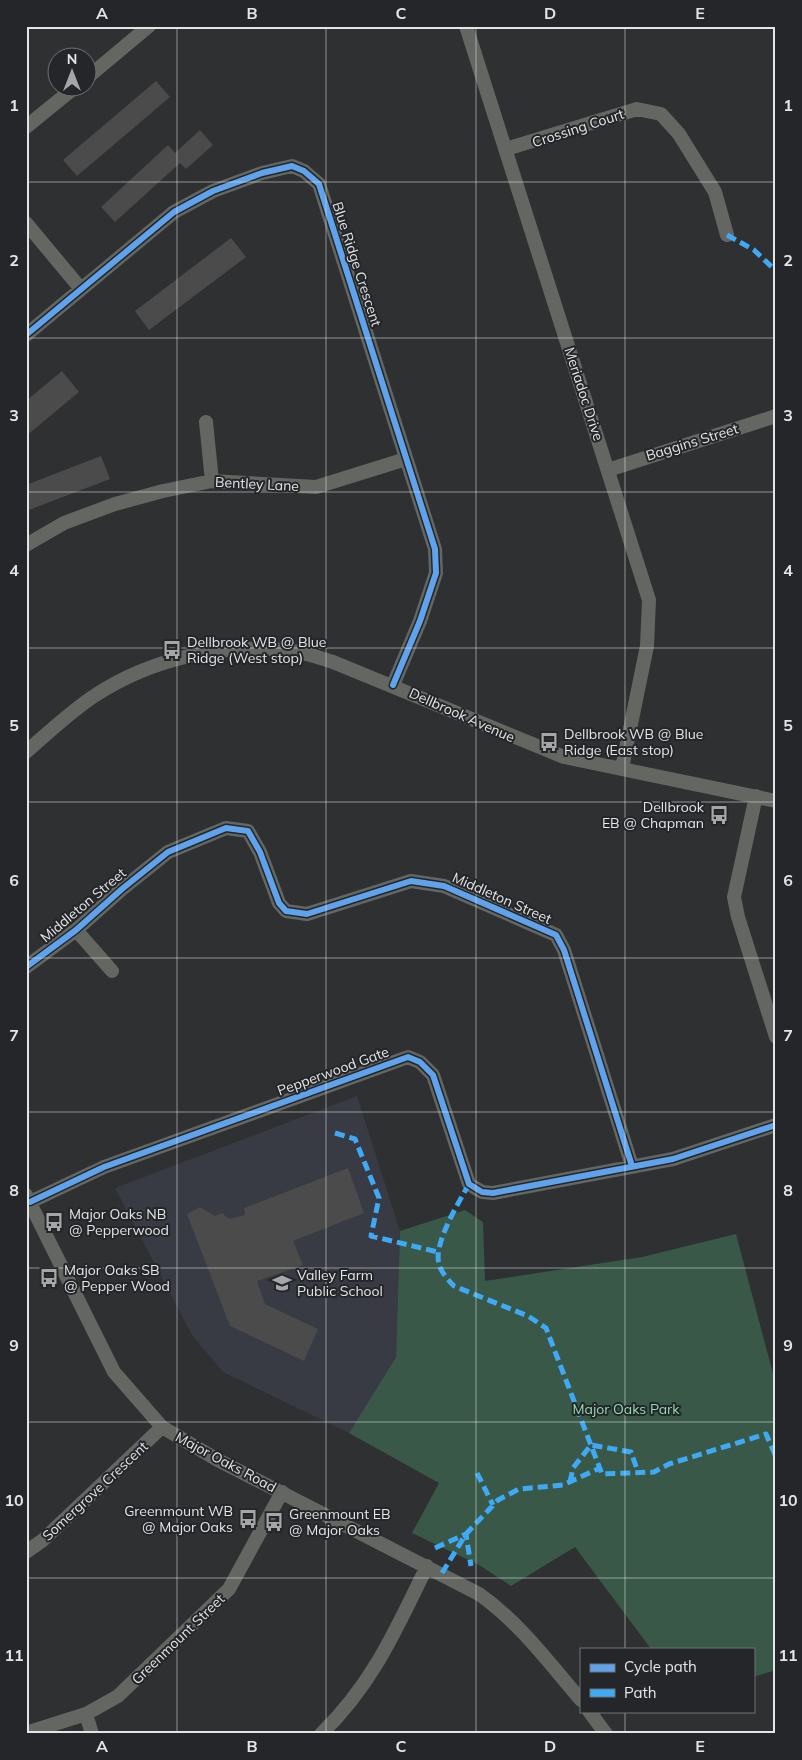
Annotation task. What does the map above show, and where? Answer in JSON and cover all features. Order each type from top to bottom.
[{"type":"street","points":[[98,69],[149,26]]},
{"type":"street","name":"Meriadoc Drive","points":[[466,26],[649,600],[647,646],[622,768]]},
{"type":"street","points":[[26,127],[62,98]]},
{"type":"street","name":"Crossing Court","points":[[506,149],[636,109],[661,114],[679,134],[715,192],[727,235]]},
{"type":"street","name":"Blue Ridge Crescent","points":[[26,335],[174,212],[213,191],[262,173],[292,166],[304,171],[319,184],[435,549],[436,573],[420,622],[393,685]]},
{"type":"street","points":[[26,223],[81,289]]},
{"type":"street","name":"Baggins Street","points":[[608,470],[776,416]]},
{"type":"street","points":[[206,422],[212,481]]},
{"type":"street","name":"Bentley Lane","points":[[26,545],[64,523],[115,504],[212,481],[316,487],[406,459]]},
{"type":"street","name":"Dellbrook Avenue","points":[[26,752],[92,697],[124,678],[165,662],[195,654],[242,649],[295,651],[333,662],[393,685],[564,757],[756,796],[776,802]]},
{"type":"street","points":[[756,796],[734,897],[738,917],[776,1037]]},
{"type":"street","name":"Middleton Street","points":[[26,967],[76,930],[122,889],[168,852],[226,828],[248,831],[260,852],[279,903],[286,910],[306,914],[411,881],[444,886],[556,935],[564,950],[632,1166]]},
{"type":"street","points":[[76,930],[112,971]]},
{"type":"street","name":"Pepperwood Gate","points":[[28,1198],[104,1167],[408,1057],[420,1062],[433,1075],[469,1184],[482,1192],[493,1193],[673,1159],[776,1125]]},
{"type":"street","name":"Major Oaks Road","points":[[28,1198],[114,1372],[162,1427],[216,1459],[479,1594],[496,1606],[531,1641],[580,1699]]},
{"type":"street","name":"Somergrove Crescent","points":[[26,1552],[43,1540],[162,1427]]},
{"type":"street","name":"Greenmount Street","points":[[26,1733],[86,1714],[118,1696],[229,1589],[282,1492]]},
{"type":"street","points":[[322,1734],[345,1711],[381,1659],[427,1566]]},
{"type":"street","points":[[590,1712],[606,1734]]},
{"type":"street","points":[[86,1714],[92,1734]]},
{"type":"shaded area","name":"Valley Farm Public School","points":[[357,1096],[400,1231],[396,1357],[349,1433],[223,1372],[192,1335],[115,1188]]},
{"type":"green space","name":"Major Oaks Park","points":[[465,1210],[483,1222],[485,1281],[642,1257],[736,1234],[776,1385],[776,1670],[754,1677],[754,1648],[650,1648],[575,1547],[511,1586],[479,1565],[412,1533],[439,1483],[349,1433],[396,1357],[400,1231]]},
{"type":"building","points":[[156,81],[170,97],[77,176],[63,160]]},
{"type":"building","points":[[200,130],[213,145],[186,169],[180,163],[115,222],[101,207],[168,145],[175,153]]},
{"type":"building","points":[[231,238],[246,257],[149,330],[135,311]]},
{"type":"building","points":[[62,371],[79,392],[26,436],[26,401]]},
{"type":"building","points":[[101,456],[110,479],[26,511],[26,485]]},
{"type":"building","points":[[348,1168],[364,1213],[293,1241],[303,1265],[257,1281],[265,1304],[318,1329],[304,1361],[230,1326],[187,1214],[200,1207],[215,1216],[222,1213],[229,1219],[245,1215],[244,1208]]},
{"type":"marked path","points":[[727,235],[754,250],[776,271]]},
{"type":"marked path","points":[[335,1133],[355,1139],[379,1198],[371,1236],[438,1252]]},
{"type":"marked path","points":[[469,1184],[443,1235],[438,1256],[440,1267],[454,1286],[528,1316],[546,1328],[602,1474],[654,1472],[669,1464],[766,1434],[776,1457]]},
{"type":"marked path","points":[[570,1482],[573,1468],[591,1445],[631,1452],[638,1472]]},
{"type":"marked path","points":[[442,1573],[466,1534],[498,1500],[519,1489],[563,1485],[600,1468]]},
{"type":"marked path","points":[[477,1473],[493,1505]]},
{"type":"marked path","points":[[435,1548],[466,1534],[471,1566]]},
{"type":"cycle path","points":[[26,335],[174,212],[213,191],[262,173],[292,166],[304,171],[319,184],[435,549],[436,573],[420,621],[393,685]]},
{"type":"cycle path","points":[[26,967],[76,930],[122,889],[168,852],[226,828],[248,831],[260,852],[279,903],[286,911],[307,914],[411,881],[444,886],[556,935],[564,950],[632,1166]]},
{"type":"cycle path","points":[[30,1202],[104,1167],[408,1057],[420,1062],[433,1075],[469,1184],[482,1192],[493,1193],[673,1159],[776,1125]]},
{"type":"place","name":"Dellbrook WB @ Blue Ridge (West stop)","points":[[172,650]]},
{"type":"place","name":"Dellbrook WB @ Blue Ridge (East stop)","points":[[549,742]]},
{"type":"place","name":"Dellbrook EB @ Chapman","points":[[719,815]]},
{"type":"place","name":"Major Oaks NB @ Pepperwood","points":[[54,1222]]},
{"type":"place","name":"Major Oaks SB @ Pepper Wood","points":[[49,1278]]},
{"type":"place","name":"Valley Farm Public School","points":[[282,1283]]},
{"type":"place","name":"Greenmount WB @ Major Oaks","points":[[248,1519]]},
{"type":"place","name":"Greenmount EB @ Major Oaks","points":[[274,1522]]}]
